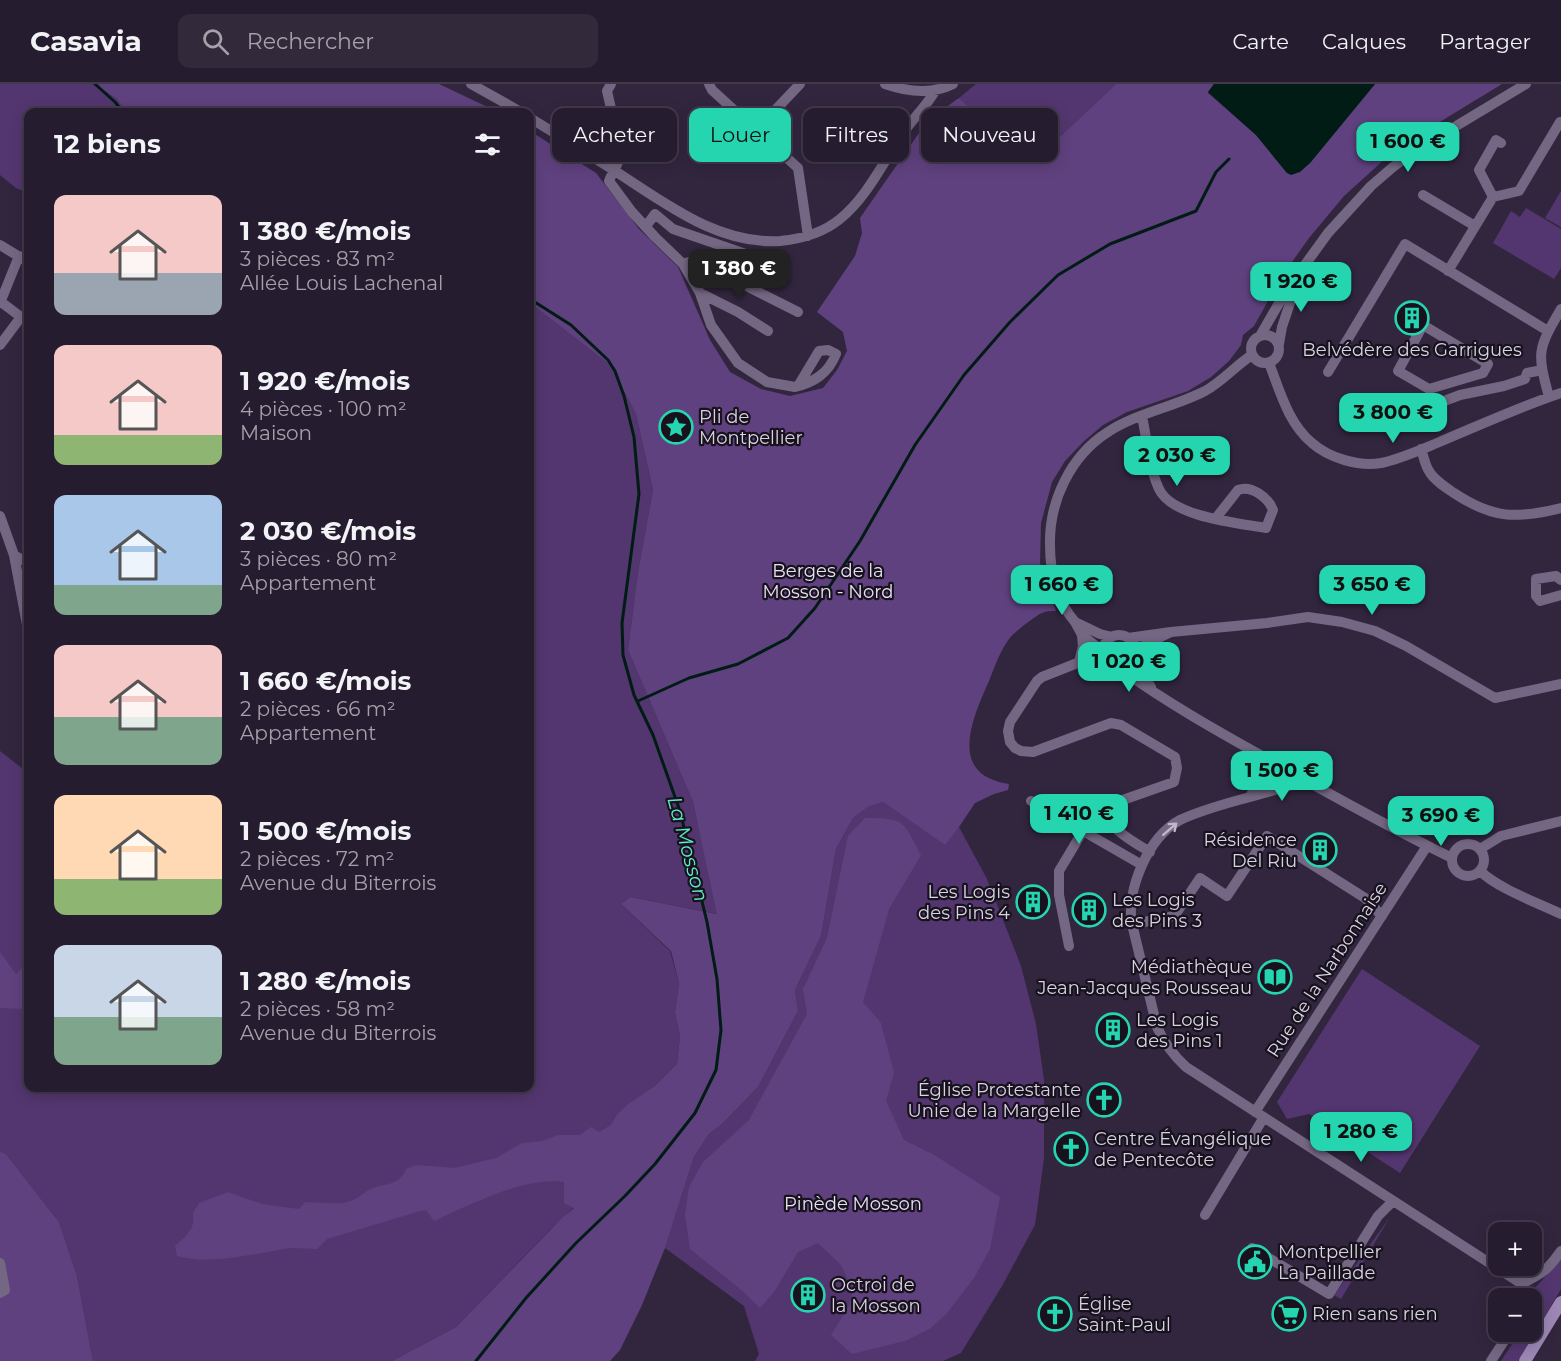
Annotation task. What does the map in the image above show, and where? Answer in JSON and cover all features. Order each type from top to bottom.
[{"type":"main road","points":[[1525,1361],[1561,1302]]},
{"type":"street","points":[[471,84],[513,108]]},
{"type":"street","points":[[709,84],[712,90],[732,108]]},
{"type":"street","points":[[777,108],[800,84]]},
{"type":"street","points":[[885,84],[903,90],[935,91],[953,84]]},
{"type":"street","points":[[1269,363],[1257,361],[1252,355],[1251,346],[1260,336],[1286,291],[1345,214],[1393,167],[1434,139],[1526,84]]},
{"type":"street","points":[[606,86],[621,152],[620,161],[609,181],[632,212],[683,264],[700,293],[711,325],[738,363],[767,382],[798,387]]},
{"type":"street","points":[[534,121],[675,209],[714,230],[733,237],[765,242],[808,236],[838,221],[866,191],[908,126],[935,91]]},
{"type":"street","points":[[1448,271],[1493,197],[1519,191],[1560,122]]},
{"type":"street","points":[[1493,197],[1479,170],[1496,140],[1501,143]]},
{"type":"street","points":[[791,161],[798,168],[808,236]]},
{"type":"street","points":[[1423,195],[1475,226]]},
{"type":"street","points":[[646,226],[655,214],[673,229],[778,265]]},
{"type":"street","points":[[1328,372],[1405,244],[1548,331]]},
{"type":"street","points":[[0,245],[24,259],[1,302],[21,317],[0,345]]},
{"type":"street","points":[[683,264],[695,260],[798,312]]},
{"type":"street","points":[[1269,363],[1278,355],[1282,327],[1299,276]]},
{"type":"street","points":[[700,293],[738,312],[768,331]]},
{"type":"street","points":[[1549,397],[1542,370],[1541,350],[1548,331],[1561,309]]},
{"type":"street","points":[[1423,325],[1488,364],[1483,373],[1429,389],[1398,371],[1423,325]]},
{"type":"street","points":[[1260,336],[1269,335],[1279,344]]},
{"type":"street","points":[[1252,355],[1219,383],[1203,392],[1108,432],[1076,463],[1061,487],[1053,509],[1050,559],[1059,598],[1082,634],[1104,655],[1110,665],[1119,668],[1156,694],[1257,753],[1452,858]]},
{"type":"street","points":[[1269,363],[1285,407],[1312,444],[1341,459],[1360,463],[1380,463],[1421,450],[1561,393]]},
{"type":"street","points":[[1418,411],[1460,395],[1525,380],[1527,373],[1542,370]]},
{"type":"street","points":[[1142,416],[1151,464],[1160,491],[1176,506],[1194,515],[1266,528],[1273,510],[1269,502],[1251,489],[1244,488],[1238,490],[1216,518]]},
{"type":"street","points":[[1421,450],[1426,466],[1435,479],[1480,508],[1496,513],[1516,515],[1561,508]]},
{"type":"street","points":[[0,516],[14,555],[24,609]]},
{"type":"street","points":[[14,555],[24,561]]},
{"type":"street","points":[[1561,580],[1556,576],[1536,579],[1536,596],[1540,600],[1561,595]]},
{"type":"street","points":[[1128,638],[1308,617],[1342,622],[1375,631],[1406,646],[1496,698],[1561,684]]},
{"type":"street","points":[[1075,622],[1100,634],[1112,637],[1120,635],[1128,638],[1135,646],[1134,656],[1156,694]]},
{"type":"street","points":[[1119,668],[1127,666],[1148,643],[1172,632]]},
{"type":"street","points":[[1079,662],[1083,646],[1082,634]]},
{"type":"street","points":[[1104,655],[1106,643],[1112,637]]},
{"type":"street","points":[[1104,655],[1079,662],[1037,681],[1010,722],[1008,731],[1010,742],[1021,751],[1033,752],[1111,723],[1121,725],[1174,757],[1177,768],[1174,782],[1117,802],[1109,813],[1116,830],[1150,852]]},
{"type":"street","points":[[1250,797],[1258,783],[1257,753]]},
{"type":"street","points":[[1307,781],[1180,820],[1167,829],[1142,865],[1132,893],[1132,924],[1156,1027],[1174,1056],[1186,1067],[1522,1284],[1523,1288]]},
{"type":"street","points":[[1031,801],[1142,865]]},
{"type":"street","points":[[1480,849],[1501,836],[1561,821]]},
{"type":"street","points":[[1069,945],[1059,895],[1059,871],[1083,831]]},
{"type":"street","points":[[1132,924],[1175,915],[1200,878],[1227,896],[1267,836],[1365,898],[1382,916]]},
{"type":"street","points":[[1471,844],[1480,849],[1484,862],[1480,871],[1472,875],[1462,874],[1454,868],[1452,858],[1461,846],[1471,844]]},
{"type":"street","name":"Rue de la Narbonnaise","points":[[1205,1215],[1260,1115],[1427,846]]},
{"type":"street","points":[[1480,871],[1502,885],[1561,914]]},
{"type":"street","points":[[1252,1248],[1329,1294],[1378,1216],[1393,1201]]},
{"type":"street","points":[[1522,1284],[1545,1271],[1561,1251]]},
{"type":"street","points":[[0,1263],[5,1290],[0,1293]]},
{"type":"street","points":[[1491,1361],[1503,1342]]},
{"type":"green space","points":[[0,84],[93,84],[116,98],[124,108],[24,108],[24,191],[0,175]]},
{"type":"green space","points":[[93,84],[439,84],[490,108],[124,108],[116,98]]},
{"type":"green space","points":[[976,84],[1116,84],[1058,139],[1058,108],[970,108],[959,98]]},
{"type":"green space","name":"Berges de la Mosson - Nord","points":[[1116,84],[1214,84],[1208,93],[1256,135],[1287,173],[1310,163],[1375,84],[1502,84],[1397,148],[1344,196],[1309,238],[1282,276],[1254,326],[1243,335],[1241,345],[1229,361],[1211,377],[1188,391],[1127,412],[1103,425],[1065,461],[1052,482],[1041,523],[1040,563],[1056,611],[1039,615],[1009,639],[995,665],[976,712],[969,743],[971,757],[977,769],[990,779],[1009,784],[1008,790],[975,803],[945,845],[883,802],[868,807],[853,818],[836,849],[821,936],[795,990],[798,1011],[758,1087],[709,1134],[694,1157],[665,1248],[642,1305],[620,1350],[610,1361],[392,1361],[456,1327],[574,1208],[564,1203],[564,1182],[549,1181],[516,1187],[434,1221],[426,1210],[417,1212],[327,1239],[317,1249],[288,1248],[203,1260],[177,1256],[175,1246],[192,1228],[193,1213],[199,1203],[228,1192],[262,1204],[299,1209],[305,1202],[347,1202],[373,1188],[395,1182],[406,1169],[417,1165],[454,1168],[496,1158],[522,1143],[542,1141],[558,1135],[580,1135],[591,1127],[599,1132],[611,1125],[617,1114],[656,1085],[677,1064],[680,1036],[675,1013],[679,983],[671,951],[621,904],[630,897],[717,914],[693,802],[628,650],[638,572],[653,490],[636,414],[610,365],[534,306],[534,134],[552,145],[552,162],[579,162],[596,173],[639,229],[678,267],[710,340],[730,372],[761,389],[790,396],[823,388],[837,370],[847,351],[843,332],[817,312],[855,256],[862,233],[860,218],[899,162],[909,162],[909,147],[921,130],[921,162],[1058,162],[1058,139]]},
{"type":"green space","name":"Berges de la Mosson - Nord","points":[[959,98],[970,108],[945,108]]},
{"type":"green space","points":[[1561,191],[1561,227],[1545,218]]},
{"type":"green space","points":[[1526,208],[1561,229],[1561,268],[1554,279],[1493,243],[1511,211],[1520,217]]},
{"type":"green space","points":[[534,306],[610,365],[636,414],[653,490],[638,572],[628,650],[693,802],[718,914],[630,897],[621,904],[670,951],[679,983],[675,1013],[680,1036],[677,1064],[656,1085],[617,1114],[574,1207],[456,1327],[392,1361],[93,1361],[77,1276],[59,1222],[6,1154],[0,1151],[0,751],[24,770],[24,1092],[534,1092]]},
{"type":"green space","name":"Pinède Mosson","points":[[883,802],[944,844],[959,827],[987,879],[1021,966],[1036,1024],[1044,1080],[1044,1158],[1035,1225],[1002,1286],[961,1353],[943,1361],[755,1361],[759,1354],[744,1306],[665,1248],[694,1157],[709,1134],[758,1087],[798,1011],[795,990],[821,936],[836,849],[853,818],[868,807]]},
{"type":"green space","points":[[865,818],[888,819],[901,824],[906,828],[921,855],[889,909],[863,1002],[881,1023],[894,1073],[886,1101],[904,1140],[936,1156],[1000,1197],[990,1249],[974,1278],[948,1312],[931,1328],[905,1341],[852,1354],[831,1335],[849,1306],[853,1289],[841,1265],[818,1243],[798,1252],[774,1292],[760,1308],[690,1249],[685,1215],[689,1187],[703,1162],[749,1120],[807,1014],[803,989],[827,938],[848,836]]},
{"type":"green space","points":[[0,952],[16,974],[24,966],[24,1001],[23,1009],[0,1008]]},
{"type":"green space","points":[[1362,969],[1480,1046],[1400,1173],[1309,1114],[1287,1119],[1277,1102]]},
{"type":"green space","points":[[0,1151],[6,1154],[59,1222],[77,1276],[93,1361],[0,1361]]},
{"type":"green space","points":[[1390,1217],[1341,1299],[1334,1295]]},
{"type":"green space","points":[[1561,1259],[1561,1289],[1542,1321],[1542,1288],[1535,1288]]},
{"type":"green space","points":[[1513,1342],[1529,1342],[1518,1361],[1501,1361]]},
{"type":"shaded area","points":[[1214,84],[1375,84],[1310,163],[1300,172],[1291,175],[1256,135],[1208,92]]},
{"type":"waterway","name":"La Mosson","points":[[95,84],[120,108]]},
{"type":"waterway","points":[[638,701],[689,678],[738,664],[788,638],[815,608],[860,541],[915,445],[964,375],[1010,322],[1058,275],[1110,244],[1196,211],[1216,172],[1229,159]]},
{"type":"waterway","name":"La Mosson","points":[[476,1361],[526,1298],[576,1243],[655,1164],[695,1113],[716,1070],[721,1030],[717,979],[707,922],[680,811],[653,735],[634,695],[623,655],[622,623],[639,494],[634,437],[624,396],[615,371],[608,360],[571,325],[534,302]]},
{"type":"place","name":"Belvédère des Garrigues","points":[[1412,318]]},
{"type":"place","name":"Pli de Montpellier","points":[[676,427]]},
{"type":"place","name":"Résidence Del Riu","points":[[1320,850]]},
{"type":"place","name":"Les Logis des Pins 4","points":[[1033,902]]},
{"type":"place","name":"Les Logis des Pins 3","points":[[1089,910]]},
{"type":"place","name":"Médiathèque Jean-Jacques Rousseau","points":[[1275,977]]},
{"type":"place","name":"Les Logis des Pins 1","points":[[1113,1030]]},
{"type":"place","name":"Église Protestante Unie de la Margelle","points":[[1104,1100]]},
{"type":"place","name":"Centre Évangélique de Pentecôte","points":[[1071,1149]]},
{"type":"place","name":"Montpellier La Paillade","points":[[1255,1262]]},
{"type":"place","name":"Octroi de la Mosson","points":[[808,1295]]},
{"type":"place","name":"Église Saint-Paul","points":[[1055,1314]]},
{"type":"place","name":"Rien sans rien","points":[[1289,1314]]}]
